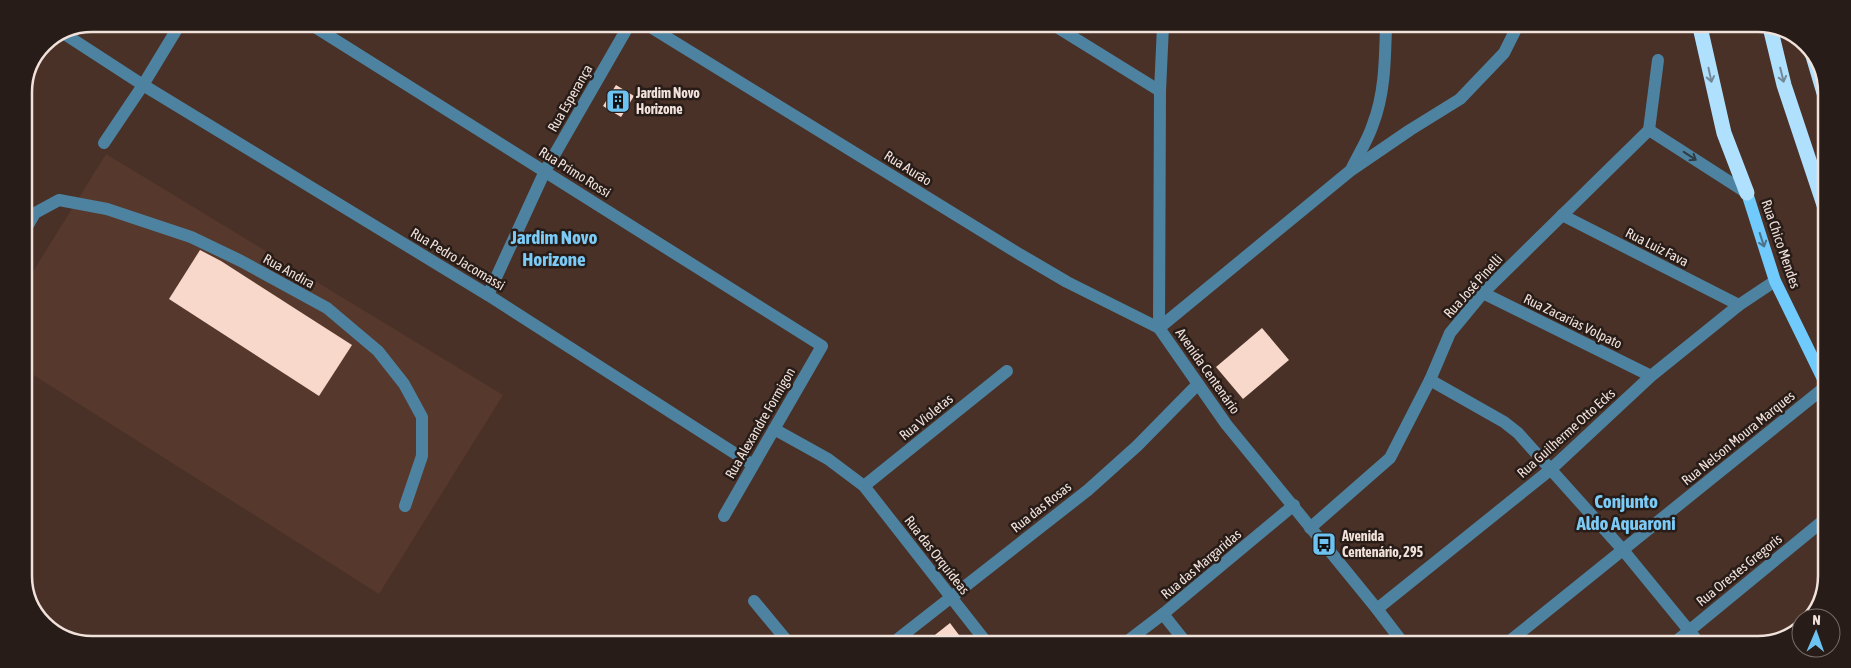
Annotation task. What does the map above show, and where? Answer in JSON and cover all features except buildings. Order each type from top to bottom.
[{"type":"highway","points":[[1701,33],[1724,133],[1747,193]]},
{"type":"highway","points":[[1772,34],[1784,85],[1818,187]]},
{"type":"main road","name":"Rua Chico Mendes","points":[[1747,193],[1775,281],[1818,370]]},
{"type":"street","points":[[104,143],[143,85],[175,33]]},
{"type":"street","name":"Rua Primo Rossi","points":[[324,33],[822,346]]},
{"type":"street","name":"Rua Esperança","points":[[488,295],[545,171],[624,33]]},
{"type":"street","name":"Rua Aurão","points":[[660,33],[1066,282],[1159,328]]},
{"type":"street","points":[[1066,33],[1160,91]]},
{"type":"street","name":"Avenida Centenário","points":[[1163,33],[1160,91],[1159,328],[1226,424],[1294,505],[1310,528],[1377,609],[1396,636]]},
{"type":"street","points":[[1350,171],[1373,124],[1380,98],[1385,33]]},
{"type":"street","points":[[1159,328],[1350,171],[1460,99],[1504,53],[1514,33]]},
{"type":"street","name":"Rua Pedro Jacomassi","points":[[70,37],[143,85],[488,295],[753,465]]},
{"type":"street","points":[[1649,130],[1658,60]]},
{"type":"street","name":"Rua Chico Mendes","points":[[1649,130],[1747,193]]},
{"type":"street","name":"Rua José Pinelli","points":[[1310,528],[1390,458],[1430,380],[1450,333],[1482,293],[1649,130]]},
{"type":"street","name":"Rua Andira","points":[[32,218],[35,213],[59,200],[107,209],[191,236],[327,308],[378,351],[404,384],[422,417],[422,456],[405,506]]},
{"type":"street","name":"Rua Luiz Fava","points":[[1562,215],[1738,305]]},
{"type":"street","name":"Rua Guilherme Otto Ecks","points":[[1377,609],[1550,470],[1650,376],[1738,305],[1775,281]]},
{"type":"street","name":"Rua Zacarias Volpato","points":[[1482,293],[1650,376]]},
{"type":"street","name":"Rua Alexandre Formigon","points":[[724,516],[822,346]]},
{"type":"street","name":"Rua Violetas","points":[[864,486],[1008,371]]},
{"type":"street","points":[[1430,380],[1504,422],[1518,433],[1622,550],[1694,636]]},
{"type":"street","name":"Rua das Rosas","points":[[901,636],[1088,490],[1137,446],[1198,384]]},
{"type":"street","name":"Rua Nelson Moura Marques","points":[[1516,636],[1818,391]]},
{"type":"street","name":"Rua das Orquídeas","points":[[774,429],[828,459],[864,486],[982,636]]},
{"type":"street","name":"Rua das Margaridas","points":[[1134,636],[1294,505]]},
{"type":"street","name":"Rua Orestes Gregoris","points":[[1682,636],[1818,525]]},
{"type":"street","points":[[754,601],[783,636]]},
{"type":"street","points":[[1163,614],[1180,636]]},
{"type":"shaded area","points":[[106,154],[503,395],[379,594],[33,374],[32,273]]},
{"type":"place","name":"Jardim Novo Horizone","points":[[618,101]]},
{"type":"place","name":"Avenida Centenário, 295","points":[[1324,544]]},
{"type":"district","name":"Jardim Novo Horizone","points":[[554,248]]},
{"type":"district","name":"Conjunto Aldo Aquaroni","points":[[1626,512]]}]
